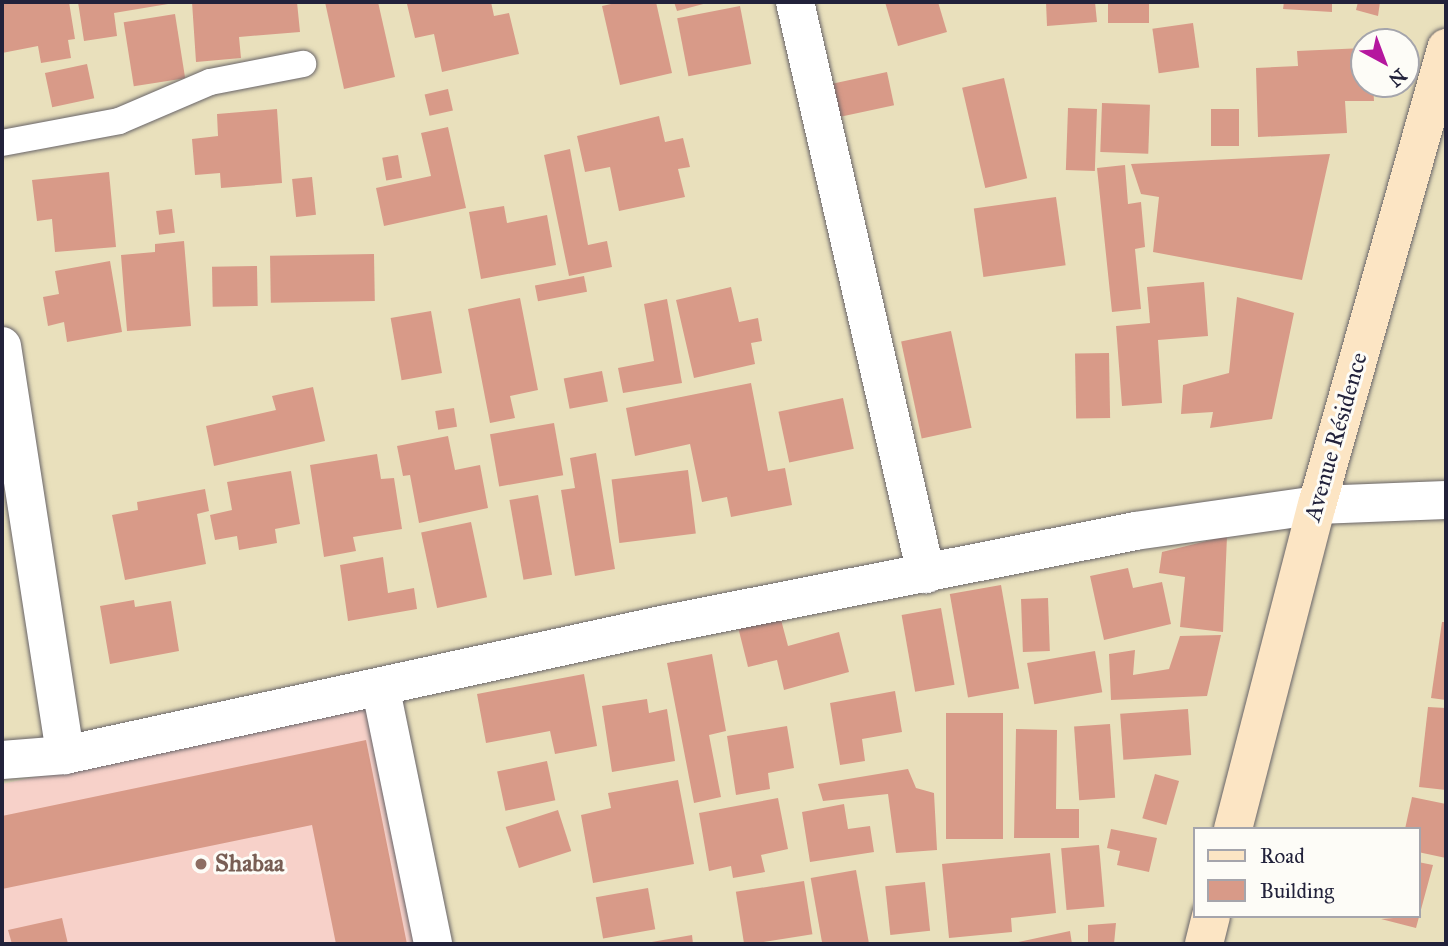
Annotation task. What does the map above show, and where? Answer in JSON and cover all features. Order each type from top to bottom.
[{"type":"main road","name":"Avenue Résidence","points":[[1234,827],[1317,505],[1446,48]]},
{"type":"main road","points":[[1204,944],[1210,918]]},
{"type":"street","points":[[794,2],[926,574]]},
{"type":"street","points":[[2,346],[65,755]]},
{"type":"street","points":[[2,760],[65,755],[381,690],[661,625],[1135,531],[1317,505],[1446,500]]},
{"type":"street","points":[[381,690],[433,944]]},
{"type":"lane","points":[[2,143],[119,121],[210,82],[303,64]]},
{"type":"shaded area","name":"Shabaa","points":[[366,707],[419,944],[2,944],[2,784]]},
{"type":"building","points":[[2,2],[69,2],[75,39],[68,40],[71,58],[41,63],[38,46],[2,53]]},
{"type":"building","points":[[78,2],[174,3],[114,13],[117,36],[84,41]]},
{"type":"building","points":[[192,2],[297,2],[300,32],[239,37],[241,58],[196,62]]},
{"type":"building","points":[[325,2],[378,2],[395,77],[344,89]]},
{"type":"building","points":[[491,2],[494,16],[509,13],[519,54],[442,72],[434,34],[415,38],[407,4]]},
{"type":"building","points":[[620,2],[656,2],[672,73],[620,85],[602,6]]},
{"type":"building","points":[[674,2],[706,2],[707,3],[677,11]]},
{"type":"building","points":[[885,2],[938,2],[947,32],[898,46]]},
{"type":"building","points":[[1046,2],[1095,2],[1097,22],[1047,26]]},
{"type":"building","points":[[1108,2],[1149,2],[1149,23],[1108,23]]},
{"type":"building","points":[[1284,2],[1332,2],[1332,12],[1283,9]]},
{"type":"building","points":[[1358,2],[1380,2],[1378,16],[1356,10]]},
{"type":"building","points":[[740,6],[751,64],[688,76],[677,18]]},
{"type":"building","points":[[175,14],[185,78],[134,86],[124,22]]},
{"type":"building","points":[[1193,23],[1199,68],[1159,73],[1152,29]]},
{"type":"building","points":[[1350,49],[1350,98],[1374,98],[1374,101],[1345,101],[1347,133],[1258,137],[1256,68],[1298,66],[1297,51]]},
{"type":"building","points":[[87,64],[94,98],[52,107],[45,73]]},
{"type":"building","points":[[887,72],[894,105],[839,117],[832,84]]},
{"type":"building","points":[[1004,78],[1027,178],[985,188],[962,88]]},
{"type":"building","points":[[448,89],[453,110],[430,116],[425,94]]},
{"type":"building","points":[[1102,103],[1150,105],[1148,154],[1100,152]]},
{"type":"building","points":[[1068,108],[1097,109],[1095,171],[1066,170]]},
{"type":"building","points":[[277,109],[282,183],[221,188],[220,173],[195,175],[192,139],[218,136],[217,114]]},
{"type":"building","points":[[1211,109],[1239,109],[1239,146],[1211,146]]},
{"type":"building","points":[[659,116],[665,142],[683,138],[690,167],[678,169],[685,197],[619,211],[610,167],[585,172],[577,136]]},
{"type":"building","points":[[448,127],[466,208],[384,226],[376,188],[431,176],[421,133]]},
{"type":"building","points":[[570,149],[588,245],[607,241],[612,267],[569,276],[544,155]]},
{"type":"building","points":[[1330,154],[1302,280],[1153,252],[1159,197],[1141,194],[1131,164]]},
{"type":"building","points":[[398,155],[402,178],[386,180],[382,158]]},
{"type":"building","points":[[1125,165],[1128,204],[1141,202],[1145,247],[1135,249],[1141,309],[1112,312],[1097,168]]},
{"type":"building","points":[[109,172],[116,247],[55,252],[52,219],[37,221],[32,180]]},
{"type":"building","points":[[312,177],[316,215],[296,217],[292,179]]},
{"type":"building","points":[[1056,197],[1066,265],[983,277],[974,209]]},
{"type":"building","points":[[504,206],[507,223],[547,215],[556,265],[481,279],[469,212]]},
{"type":"building","points":[[172,209],[175,233],[159,235],[156,211]]},
{"type":"building","points":[[184,241],[191,326],[127,331],[121,255],[155,252],[155,244]]},
{"type":"building","points":[[374,254],[375,301],[271,303],[270,256]]},
{"type":"building","points":[[110,261],[122,332],[67,342],[64,322],[48,326],[43,297],[59,294],[55,271]]},
{"type":"building","points":[[257,266],[258,306],[213,307],[212,267]]},
{"type":"building","points":[[584,276],[587,292],[538,301],[535,286]]},
{"type":"building","points":[[1204,282],[1208,336],[1158,340],[1162,403],[1122,406],[1116,326],[1150,323],[1147,287]]},
{"type":"building","points":[[731,287],[739,322],[758,318],[762,341],[751,343],[755,364],[694,378],[676,300]]},
{"type":"building","points":[[1237,297],[1294,313],[1272,419],[1210,428],[1213,412],[1181,414],[1183,385],[1229,373]]},
{"type":"building","points":[[520,298],[538,390],[510,396],[515,418],[490,423],[468,309]]},
{"type":"building","points":[[667,299],[682,383],[623,393],[618,368],[654,361],[644,304]]},
{"type":"building","points":[[431,311],[442,373],[402,380],[391,318]]},
{"type":"building","points":[[951,331],[972,428],[922,438],[901,342]]},
{"type":"building","points":[[1109,353],[1110,418],[1076,419],[1075,354]]},
{"type":"building","points":[[602,371],[608,401],[570,409],[564,378]]},
{"type":"building","points":[[751,383],[768,471],[785,468],[792,505],[731,517],[727,497],[702,502],[690,444],[635,456],[626,408]]},
{"type":"building","points":[[313,387],[325,441],[214,466],[206,426],[276,410],[272,396]]},
{"type":"building","points":[[843,398],[854,449],[789,463],[778,412]]},
{"type":"building","points":[[454,408],[457,427],[438,430],[435,411]]},
{"type":"building","points":[[554,423],[563,475],[499,486],[490,434]]},
{"type":"building","points":[[448,436],[455,470],[480,465],[488,508],[419,523],[410,475],[403,476],[397,446]]},
{"type":"building","points":[[596,453],[615,569],[575,576],[561,490],[575,488],[570,458]]},
{"type":"building","points":[[377,454],[381,479],[394,478],[402,529],[353,537],[356,551],[324,557],[310,465]]},
{"type":"building","points":[[688,470],[696,534],[619,543],[612,479]]},
{"type":"building","points":[[291,471],[300,524],[275,529],[277,543],[239,550],[237,536],[215,540],[210,515],[232,510],[227,482]]},
{"type":"building","points":[[205,489],[209,511],[197,514],[206,564],[125,580],[112,515],[138,510],[137,502]]},
{"type":"building","points":[[538,495],[552,575],[524,580],[509,500]]},
{"type":"building","points":[[471,522],[487,597],[437,608],[421,533]]},
{"type":"building","points":[[1227,536],[1223,632],[1180,627],[1185,577],[1159,573],[1162,552]]},
{"type":"building","points":[[383,557],[388,593],[414,588],[417,609],[348,621],[340,565]]},
{"type":"building","points":[[1128,568],[1133,588],[1162,582],[1171,624],[1104,640],[1090,576]]},
{"type":"building","points":[[1001,585],[1019,688],[968,697],[950,594]]},
{"type":"building","points":[[1048,598],[1050,651],[1023,652],[1021,599]]},
{"type":"building","points":[[134,600],[135,607],[171,601],[179,651],[110,664],[100,606]]},
{"type":"building","points":[[941,608],[955,685],[915,692],[902,615]]},
{"type":"building","points":[[780,616],[788,646],[839,632],[849,672],[784,690],[777,660],[748,667],[738,627]]},
{"type":"building","points":[[1442,622],[1446,622],[1446,700],[1431,698]]},
{"type":"building","points":[[1221,635],[1207,696],[1111,700],[1109,654],[1135,650],[1133,675],[1169,669],[1180,636]]},
{"type":"building","points":[[1095,651],[1102,692],[1034,704],[1027,663]]},
{"type":"building","points":[[712,654],[726,731],[709,735],[721,797],[694,803],[667,663]]},
{"type":"building","points":[[584,674],[597,746],[555,754],[550,731],[486,743],[477,694]]},
{"type":"building","points":[[895,691],[902,732],[862,739],[865,761],[840,765],[830,703]]},
{"type":"building","points":[[647,699],[649,713],[667,709],[675,761],[612,772],[602,706]]},
{"type":"building","points":[[1428,707],[1446,708],[1446,790],[1419,787]]},
{"type":"building","points":[[1188,709],[1191,755],[1123,760],[1120,714]]},
{"type":"building","points":[[946,713],[1003,713],[1003,839],[946,839]]},
{"type":"building","points":[[1110,724],[1115,798],[1079,800],[1074,727]]},
{"type":"building","points":[[787,726],[794,768],[768,773],[770,789],[736,795],[727,736]]},
{"type":"building","points":[[1016,729],[1057,730],[1056,809],[1079,809],[1079,838],[1014,838]]},
{"type":"building","points":[[366,740],[407,944],[336,944],[312,825],[2,889],[2,816]]},
{"type":"building","points":[[547,761],[555,800],[505,811],[497,772]]},
{"type":"building","points":[[908,769],[916,788],[934,793],[937,850],[896,853],[888,794],[823,801],[818,784]]},
{"type":"building","points":[[1155,774],[1179,781],[1166,825],[1142,818]]},
{"type":"building","points":[[678,780],[694,864],[593,883],[581,815],[611,808],[608,793]]},
{"type":"building","points":[[1412,797],[1446,804],[1446,858],[1420,852],[1420,827],[1405,827]]},
{"type":"building","points":[[778,798],[788,849],[761,855],[765,872],[733,878],[731,866],[709,871],[699,813]]},
{"type":"building","points":[[844,804],[848,829],[870,826],[874,852],[810,862],[802,812]]},
{"type":"building","points":[[558,810],[571,851],[519,868],[506,827]]},
{"type":"building","points":[[1111,829],[1157,838],[1149,872],[1117,865],[1120,851],[1107,848]]},
{"type":"building","points":[[1099,845],[1104,907],[1067,910],[1061,848]]},
{"type":"building","points":[[1050,853],[1056,913],[1011,918],[1012,932],[949,938],[942,864]]},
{"type":"building","points":[[1420,862],[1433,865],[1420,913]]},
{"type":"building","points":[[856,870],[869,944],[822,944],[811,878]]},
{"type":"building","points":[[804,881],[812,934],[744,944],[736,892]]},
{"type":"building","points":[[925,882],[930,931],[890,935],[885,886]]},
{"type":"building","points":[[648,888],[655,929],[603,939],[596,897]]},
{"type":"building","points":[[62,918],[68,944],[12,944],[8,930]]},
{"type":"building","points":[[1393,918],[1419,918],[1416,928],[1381,919]]},
{"type":"building","points":[[1116,923],[1114,944],[1088,944],[1088,925]]},
{"type":"building","points":[[1070,931],[1072,944],[1014,943]]},
{"type":"building","points":[[692,935],[693,944],[646,944],[646,943]]},
{"type":"place","name":"Shabaa","points":[[201,864]]}]
